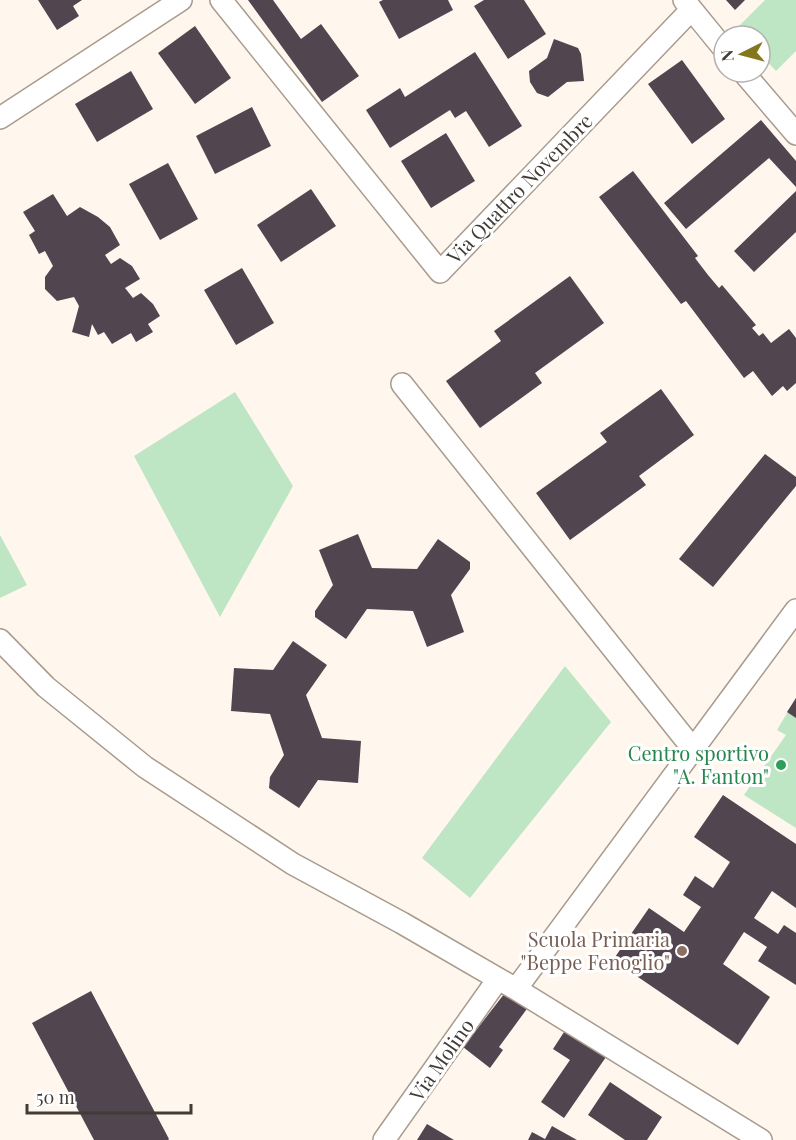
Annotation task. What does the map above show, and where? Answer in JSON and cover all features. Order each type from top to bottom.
[{"type":"street","points":[[0,118],[181,0]]},
{"type":"street","name":"Via Quattro Novembre","points":[[221,0],[440,272],[688,5]]},
{"type":"street","points":[[688,5],[712,34]]},
{"type":"street","points":[[753,84],[796,134]]},
{"type":"street","points":[[402,384],[693,749]]},
{"type":"street","name":"Via Molino","points":[[384,1140],[693,749],[796,610]]},
{"type":"street","points":[[0,640],[46,687],[145,767],[293,864],[402,923],[507,984],[735,1133],[761,1140]]},
{"type":"green space","points":[[765,0],[796,0],[796,51],[776,71],[772,67],[772,24],[741,24]]},
{"type":"green space","points":[[235,392],[293,486],[220,617],[134,456]]},
{"type":"green space","points":[[0,535],[27,585],[0,598]]},
{"type":"green space","points":[[565,666],[611,722],[470,898],[422,858]]},
{"type":"green space","name":"Centro sportivo \"A. Fanton\"","points":[[796,698],[796,828],[744,795],[786,735],[777,730]]},
{"type":"building","points":[[38,0],[82,0],[73,6],[79,16],[57,30]]},
{"type":"building","points":[[248,0],[273,0],[301,39],[321,24],[359,76],[322,102]]},
{"type":"building","points":[[383,0],[448,0],[453,10],[399,39],[379,2]]},
{"type":"building","points":[[484,0],[524,0],[546,34],[508,59],[474,6]]},
{"type":"building","points":[[726,0],[745,0],[735,10]]},
{"type":"building","points":[[195,26],[231,78],[195,104],[158,53]]},
{"type":"building","points":[[554,39],[578,48],[581,54],[584,81],[567,82],[548,97],[537,93],[530,82],[529,71],[547,58]]},
{"type":"building","points":[[475,52],[522,126],[489,147],[466,111],[455,118],[450,110],[390,148],[366,110],[400,88],[405,97]]},
{"type":"building","points":[[682,60],[725,119],[692,144],[648,84]]},
{"type":"building","points":[[131,71],[153,109],[97,142],[75,104]]},
{"type":"building","points":[[252,107],[271,146],[215,174],[196,136]]},
{"type":"building","points":[[761,120],[796,161],[796,187],[769,158],[686,229],[664,203]]},
{"type":"building","points":[[446,133],[475,181],[431,208],[401,161]]},
{"type":"building","points":[[168,163],[198,219],[160,240],[129,184]]},
{"type":"building","points":[[633,171],[698,256],[695,258],[708,275],[719,288],[722,285],[756,325],[752,328],[759,336],[763,333],[771,343],[789,329],[796,338],[796,383],[787,391],[783,386],[772,396],[753,371],[744,378],[686,301],[681,304],[599,197]]},
{"type":"building","points":[[311,189],[336,226],[281,262],[257,225]]},
{"type":"building","points":[[796,191],[796,232],[754,272],[734,251]]},
{"type":"building","points":[[53,194],[67,216],[80,207],[110,227],[120,245],[105,255],[111,264],[120,258],[132,266],[140,279],[125,288],[133,298],[141,293],[153,304],[160,316],[148,324],[153,332],[136,342],[131,333],[112,344],[104,332],[98,335],[92,324],[89,337],[72,332],[79,306],[74,297],[57,301],[45,289],[45,277],[53,266],[45,251],[39,254],[29,235],[35,231],[23,212]]},
{"type":"building","points":[[242,268],[274,323],[236,345],[204,290]]},
{"type":"building","points":[[570,276],[604,323],[535,373],[542,383],[480,428],[446,381],[501,341],[494,331]]},
{"type":"building","points":[[661,389],[694,435],[639,476],[646,485],[570,540],[536,493],[607,442],[600,433]]},
{"type":"building","points":[[765,454],[796,477],[796,486],[713,587],[679,559]]},
{"type":"building","points":[[358,534],[372,568],[417,569],[438,539],[470,562],[470,569],[451,595],[464,632],[427,647],[413,611],[367,609],[346,639],[315,617],[315,611],[333,585],[319,550]]},
{"type":"building","points":[[293,641],[327,665],[306,695],[322,738],[361,741],[358,783],[318,780],[299,808],[269,788],[270,777],[284,755],[270,714],[231,711],[234,668],[273,670]]},
{"type":"building","points":[[796,698],[796,718],[787,712]]},
{"type":"building","points":[[723,795],[796,844],[796,908],[772,891],[754,918],[778,934],[784,925],[796,933],[796,985],[758,961],[767,947],[744,932],[723,964],[770,997],[738,1045],[613,960],[649,908],[684,932],[701,907],[683,895],[695,876],[713,888],[730,862],[694,837]]},
{"type":"building","points":[[508,989],[529,1006],[499,1047],[503,1050],[490,1068],[463,1047]]},
{"type":"building","points":[[91,991],[168,1140],[94,1140],[32,1023]]},
{"type":"building","points":[[566,1029],[606,1057],[564,1118],[541,1102],[570,1060],[553,1049]]},
{"type":"building","points":[[610,1082],[662,1117],[647,1140],[625,1140],[588,1115]]},
{"type":"building","points":[[427,1124],[454,1140],[417,1140]]},
{"type":"building","points":[[552,1126],[577,1140],[528,1140],[532,1132],[545,1139]]},
{"type":"place","name":"Centro sportivo \"A. Fanton\"","points":[[781,765]]},
{"type":"place","name":"Scuola Primaria \"Beppe Fenoglio\"","points":[[682,951]]}]
